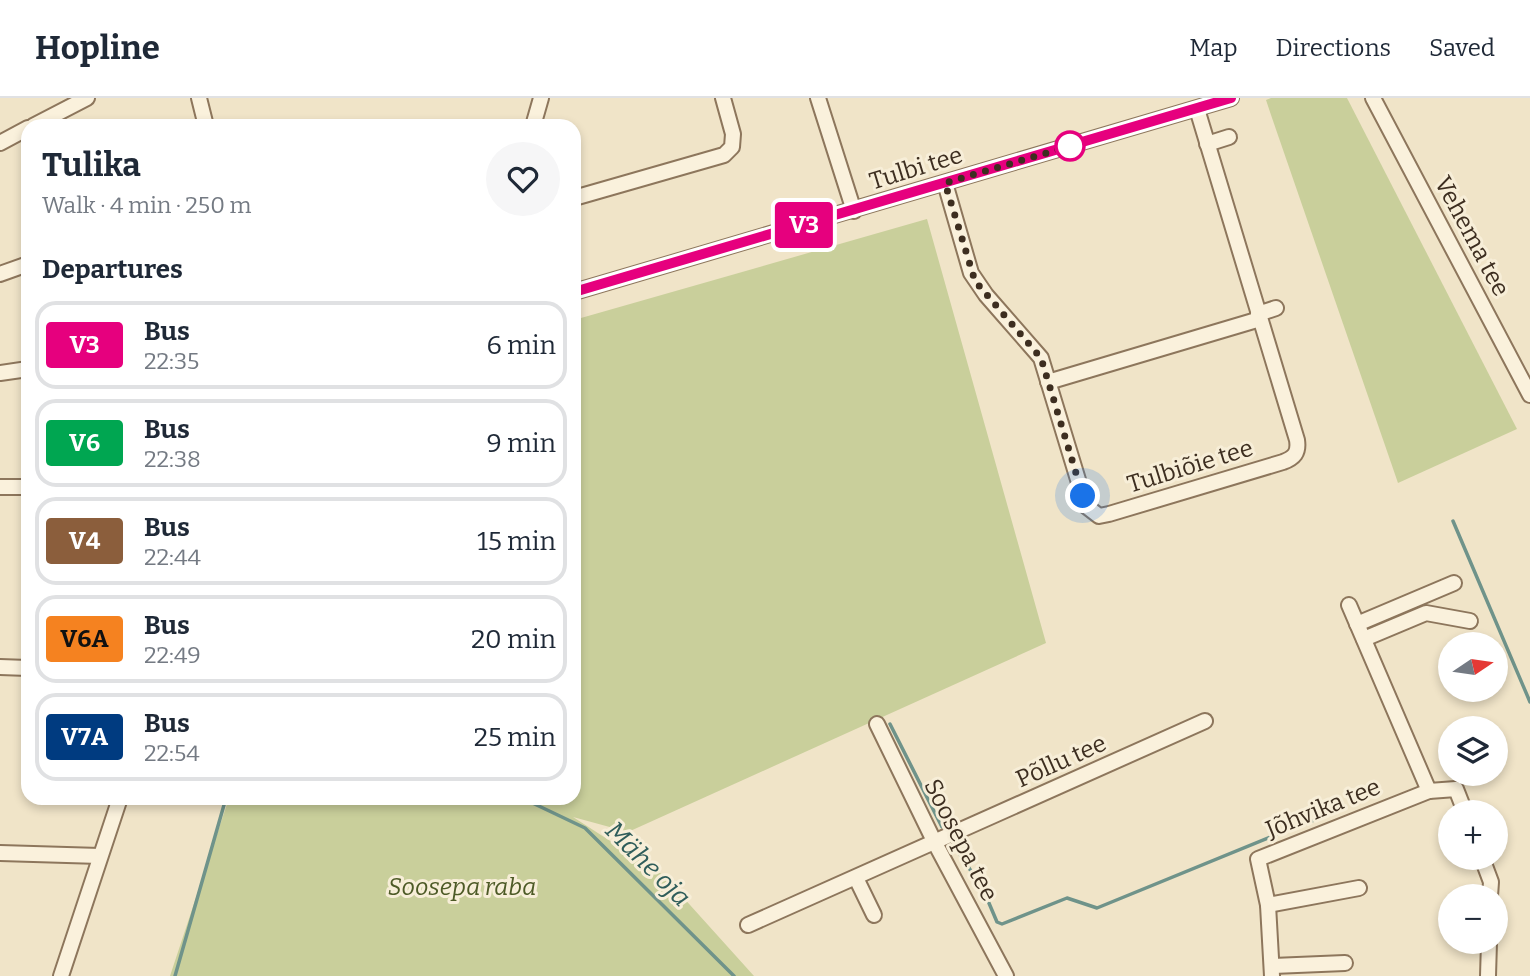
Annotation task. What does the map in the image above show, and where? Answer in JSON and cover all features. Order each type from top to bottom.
[{"type":"street","points":[[46,119],[87,98]]},
{"type":"street","points":[[198,98],[204,119]]},
{"type":"street","points":[[535,119],[541,98]]},
{"type":"street","points":[[581,196],[724,155],[732,147],[733,134],[723,98]]},
{"type":"street","points":[[818,98],[854,211]]},
{"type":"street","name":"Tulbi tee","points":[[581,290],[1231,98]]},
{"type":"street","name":"Vehema tee","points":[[1373,98],[1530,396]]},
{"type":"street","name":"Tulbiõie tee","points":[[945,183],[971,272],[986,295],[1034,347],[1048,382],[1086,506],[1099,516],[1109,514],[1294,457],[1297,440],[1197,109]]},
{"type":"street","points":[[0,143],[21,132]]},
{"type":"street","points":[[1207,144],[1229,137]]},
{"type":"street","points":[[0,274],[21,266]]},
{"type":"street","points":[[1048,382],[1259,316],[1276,308]]},
{"type":"street","points":[[0,373],[21,370]]},
{"type":"street","points":[[0,486],[21,487]]},
{"type":"street","points":[[1357,624],[1454,583]]},
{"type":"street","points":[[1349,605],[1429,790],[1456,789],[1460,800]]},
{"type":"street","points":[[1364,639],[1426,613],[1470,621]]},
{"type":"street","points":[[0,667],[21,668]]},
{"type":"street","name":"Põllu tee","points":[[748,925],[1205,721]]},
{"type":"street","name":"Soosepa tee","points":[[877,724],[935,843],[1006,976]]},
{"type":"street","name":"Jõhvika tee","points":[[1273,971],[1268,905],[1258,859],[1429,790]]},
{"type":"street","points":[[61,976],[118,805]]},
{"type":"street","points":[[0,853],[100,856]]},
{"type":"street","points":[[856,878],[874,915]]},
{"type":"street","points":[[1268,905],[1359,888]]},
{"type":"street","points":[[1488,976],[1489,954]]},
{"type":"street","points":[[1273,971],[1345,963]]},
{"type":"green space","points":[[1347,98],[1517,429],[1398,483],[1266,100]]},
{"type":"green space","name":"Soosepa raba","points":[[927,219],[1046,643],[628,832],[573,817],[663,875],[754,976],[170,976],[227,805],[581,805],[581,318]]},
{"type":"waterway","name":"Mähe oja","points":[[1453,521],[1530,702]]},
{"type":"waterway","points":[[890,724],[942,827]]},
{"type":"waterway","name":"Mähe oja","points":[[175,976],[224,805]]},
{"type":"waterway","name":"Mähe oja","points":[[537,805],[585,828],[734,976]]},
{"type":"waterway","points":[[1300,826],[1329,814]]},
{"type":"waterway","points":[[955,847],[983,889],[997,922],[1002,924],[1067,898],[1097,908],[1278,834]]},
{"type":"bus line","name":"V3","points":[[581,290],[1231,98]]},
{"type":"route","points":[[1070,146],[945,183],[975,281],[1041,358],[1083,496]]}]
